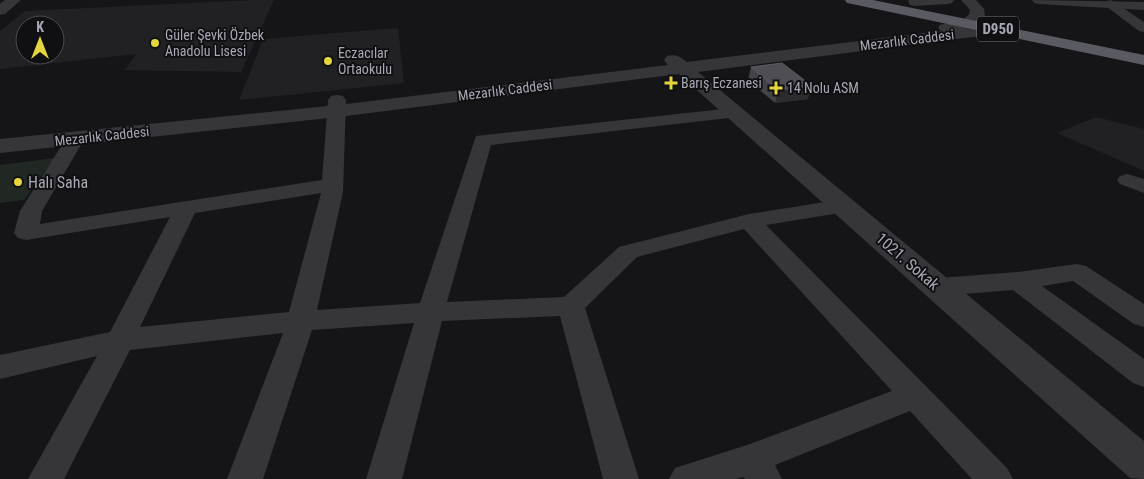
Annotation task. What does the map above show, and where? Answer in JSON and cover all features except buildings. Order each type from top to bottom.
[{"type":"highway","name":"D950","points":[[852,0],[971,13]]},
{"type":"highway","name":"D950","points":[[909,1],[971,13],[1001,25],[1144,60]]},
{"type":"highway","name":"D950","points":[[1001,25],[1144,50]]},
{"type":"street","points":[[0,11],[14,0]]},
{"type":"street","points":[[909,1],[946,0]]},
{"type":"street","points":[[1039,0],[1144,6]]},
{"type":"street","points":[[1111,4],[1144,28]]},
{"type":"street","name":"Mezarlık Caddesi","points":[[676,63],[819,40],[950,27],[971,13]]},
{"type":"street","name":"Mezarlık Caddesi","points":[[0,146],[1001,25]]},
{"type":"street","name":"1021. Sokak","points":[[676,63],[1144,465]]},
{"type":"street","points":[[246,479],[302,321],[333,185],[337,105]]},
{"type":"street","name":"Mezarlık Caddesi","points":[[0,133],[337,105]]},
{"type":"street","points":[[384,479],[431,312],[483,140],[732,113]]},
{"type":"street","points":[[76,138],[31,211],[26,233],[333,185]]},
{"type":"street","points":[[0,367],[120,340],[302,321],[431,312],[571,306],[628,252],[749,221],[844,206]]},
{"type":"street","points":[[46,479],[120,340],[186,208]]},
{"type":"street","points":[[749,221],[995,479]]},
{"type":"street","points":[[939,287],[1018,280],[1077,272],[1144,317]]},
{"type":"street","points":[[1018,280],[1144,375]]},
{"type":"street","points":[[571,306],[621,479]]},
{"type":"street","points":[[687,479],[757,469],[916,396]]},
{"type":"shaded area","name":"Güler Şevki Özbek Anadolu Lisesi","points":[[274,0],[241,72],[125,70],[136,54],[65,62],[65,15],[20,15],[25,11]]},
{"type":"shaded area","name":"Güler Şevki Özbek Anadolu Lisesi","points":[[15,19],[15,65],[36,65],[0,69],[0,31]]},
{"type":"shaded area","name":"Eczacılar Ortaokulu","points":[[398,28],[404,83],[239,100],[263,39]]},
{"type":"shaded area","points":[[1096,117],[1144,129],[1144,171],[1057,133]]},
{"type":"shaded area","name":"Halı Saha","points":[[54,158],[24,200],[0,203],[0,165]]},
{"type":"place","name":"Güler Şevki Özbek Anadolu Lisesi","points":[[155,43]]},
{"type":"place","name":"Eczacılar Ortaokulu","points":[[328,61]]},
{"type":"place","name":"Barış Eczanesi","points":[[671,83]]},
{"type":"place","name":"14 Nolu ASM","points":[[776,88]]},
{"type":"place","name":"Halı Saha","points":[[18,182]]}]
